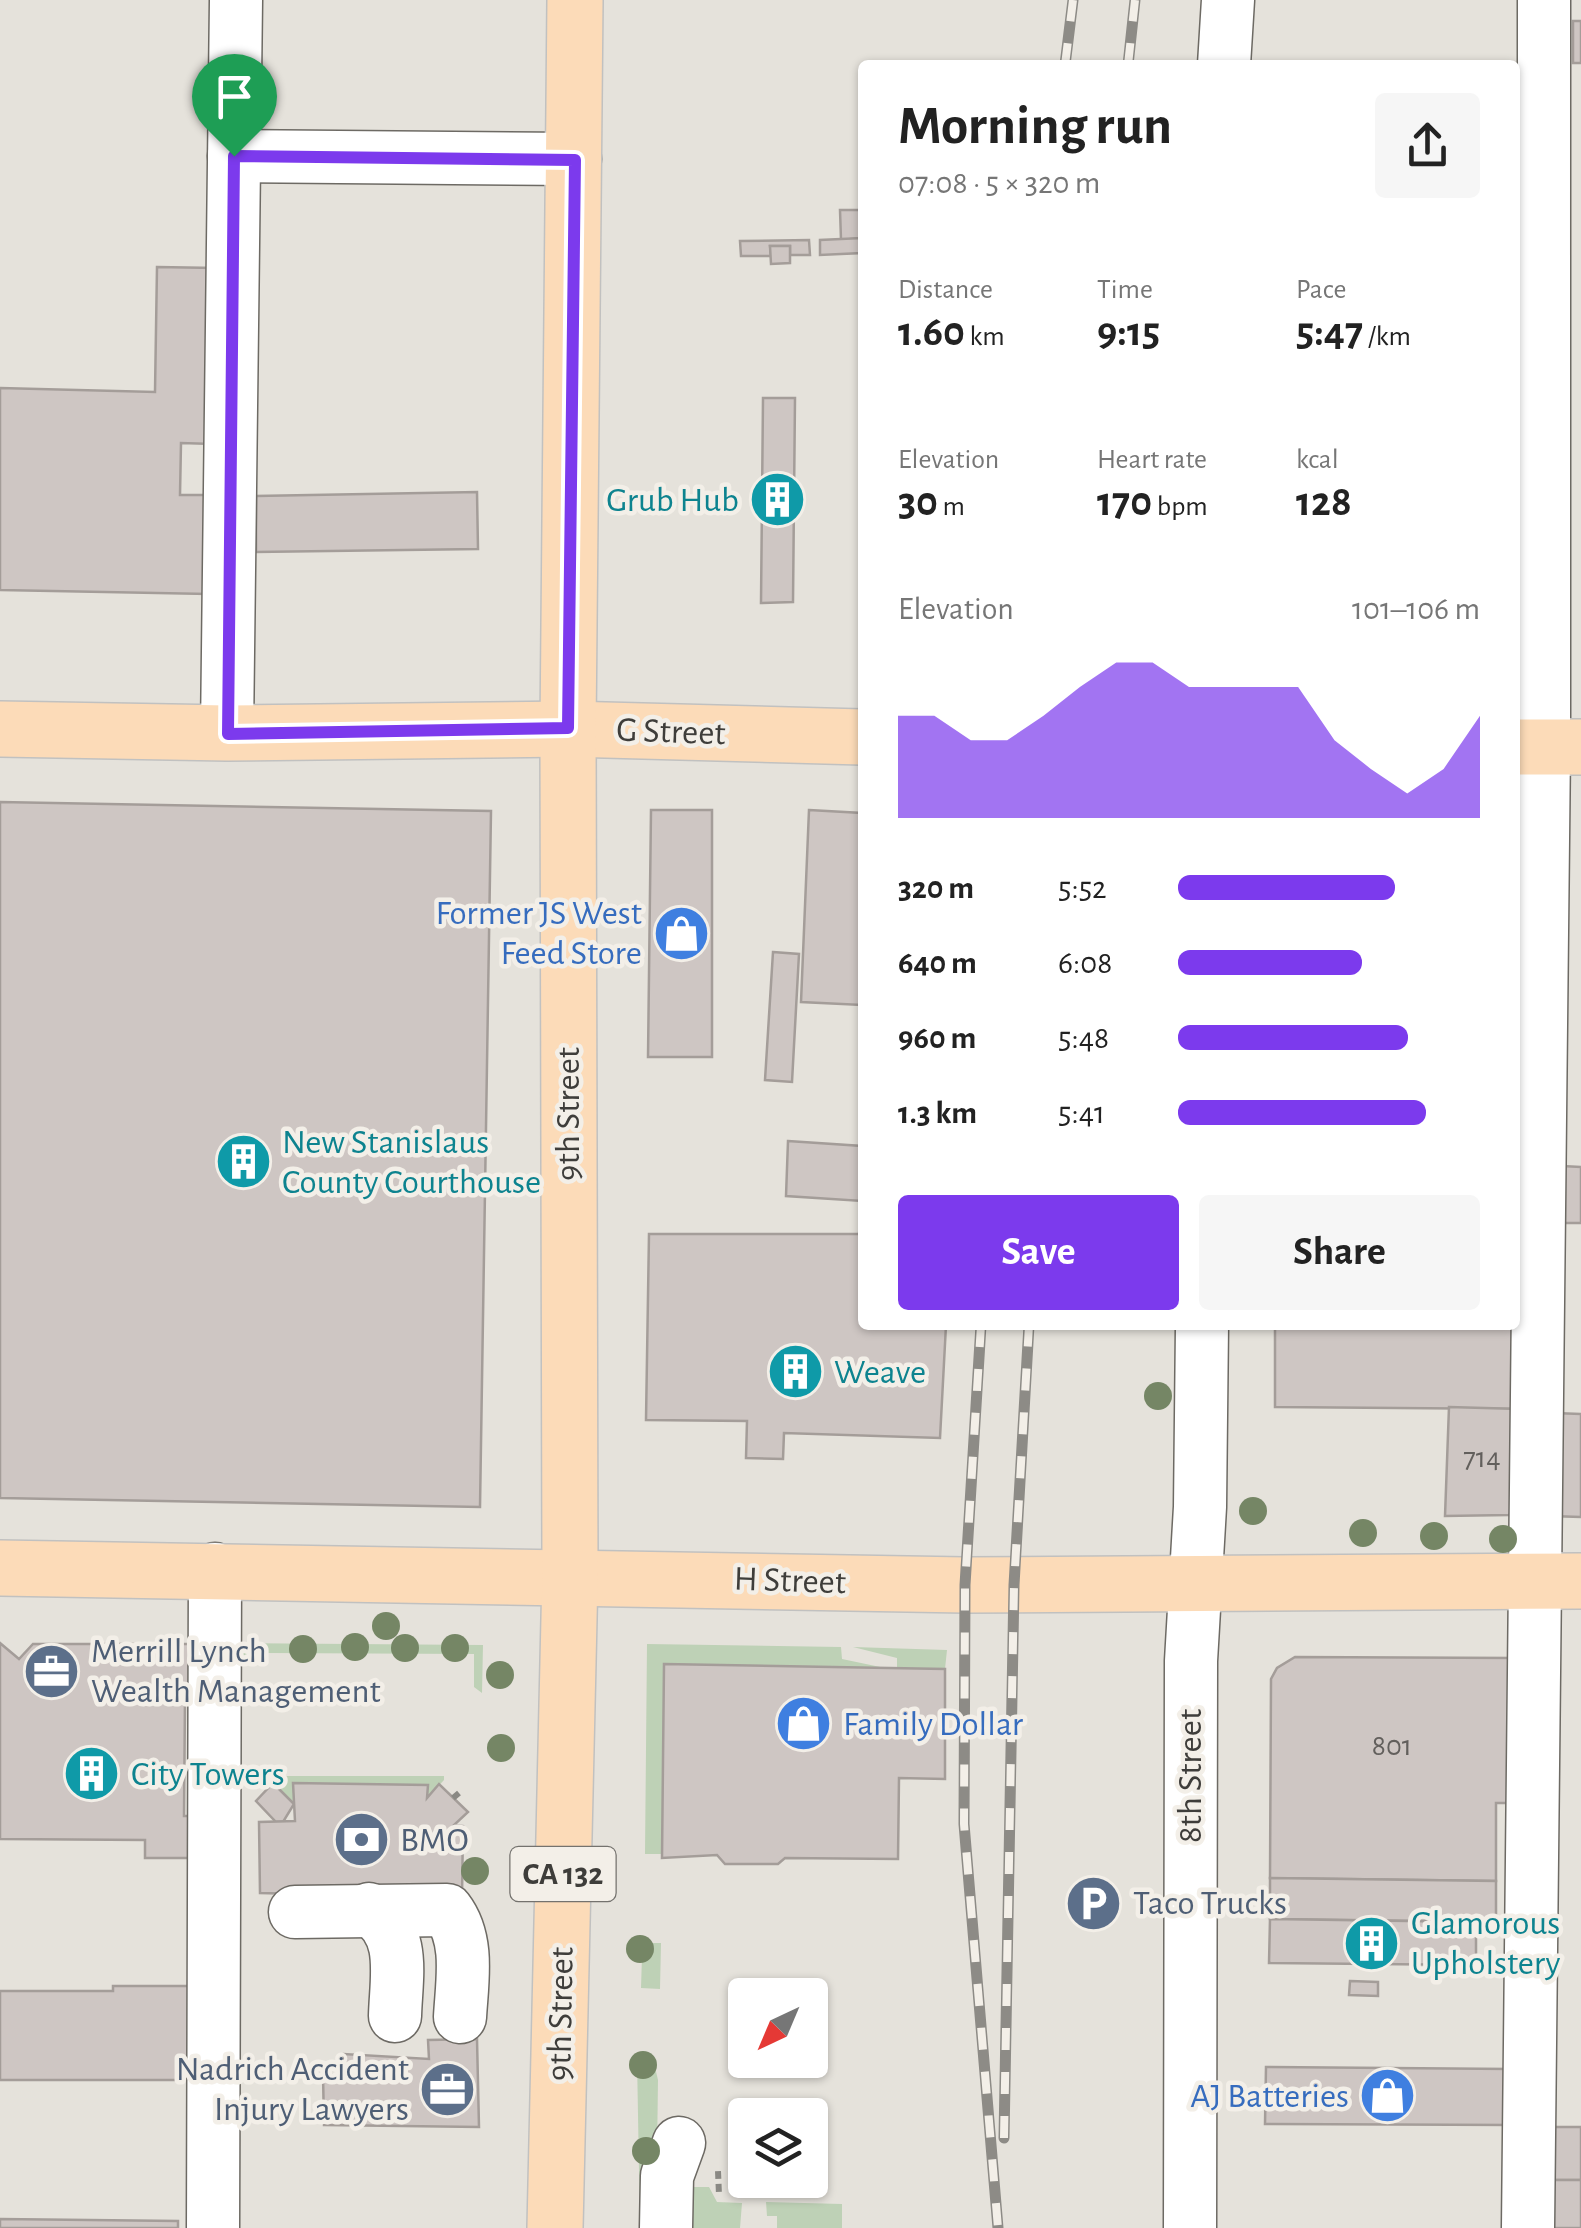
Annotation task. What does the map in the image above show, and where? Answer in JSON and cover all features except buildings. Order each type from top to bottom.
[{"type":"main road","name":"9th Street","points":[[555,2228],[570,1575],[568,728],[575,0]]},
{"type":"main road","name":"G Street","points":[[0,729],[228,734],[568,728],[858,737]]},
{"type":"main road","name":"H Street","points":[[0,1568],[570,1575],[965,1585],[1558,1581]]},
{"type":"street","points":[[228,734],[236,0]]},
{"type":"street","points":[[1224,60],[1228,0]]},
{"type":"street","points":[[1528,2228],[1558,1581],[1547,747],[1544,0]]},
{"type":"street","points":[[234,156],[575,160]]},
{"type":"street","name":"8th Street","points":[[1190,2228],[1190,1661],[1202,1330]]},
{"type":"street","points":[[214,2228],[215,1569]]},
{"type":"street","points":[[295,1912],[385,1909],[447,1910],[458,1924],[462,1946],[419,2017],[379,1940],[385,1909]]},
{"type":"street","points":[[666,2228],[668,2176],[679,2143]]},
{"type":"green space","points":[[236,1643],[483,1645],[482,1693],[474,1687],[474,1654],[266,1653],[265,1659],[242,1659],[240,1675]]},
{"type":"green space","points":[[647,1644],[841,1647],[842,1659],[885,1668],[664,1664],[662,1854],[645,1854]]},
{"type":"green space","points":[[853,1647],[947,1650],[945,1669],[897,1668],[897,1658]]},
{"type":"green space","points":[[272,1776],[444,1776],[444,1780],[427,1798],[427,1785],[294,1783],[294,1804],[273,1783]]},
{"type":"green space","points":[[637,1943],[661,1943],[660,1989],[641,1988],[642,1956],[637,1955]]},
{"type":"green space","points":[[643,2053],[654,2063],[658,2080],[656,2228],[640,2228],[637,2058]]},
{"type":"green space","points":[[694,2165],[694,2187],[709,2187],[717,2202],[742,2203],[740,2228],[678,2228]]},
{"type":"green space","points":[[766,2202],[842,2204],[842,2228],[777,2228],[777,2216],[767,2216]]},
{"type":"railway","points":[[1066,60],[1073,0]]},
{"type":"railway","points":[[1129,60],[1135,0]]},
{"type":"railway","points":[[981,1330],[965,1585],[964,1824],[998,2228]]},
{"type":"railway","points":[[1004,2138],[1014,1585],[1029,1330]]},
{"type":"place","name":"Grub Hub","points":[[778,500]]},
{"type":"place","name":"Former JS West Feed Store","points":[[681,933]]},
{"type":"place","name":"New Stanislaus County Courthouse","points":[[243,1162]]},
{"type":"place","name":"Weave","points":[[795,1372]]},
{"type":"place","name":"Merrill Lynch Wealth Management","points":[[52,1671]]},
{"type":"place","name":"Family Dollar","points":[[804,1724]]},
{"type":"place","name":"City Towers","points":[[92,1774]]},
{"type":"place","name":"BMO","points":[[361,1840]]},
{"type":"place","name":"Taco Trucks","points":[[1094,1903]]},
{"type":"place","name":"Glamorous Upholstery","points":[[1372,1943]]},
{"type":"place","name":"Nadrich Accident Injury Lawyers","points":[[448,2089]]},
{"type":"place","name":"AJ Batteries","points":[[1388,2096]]},
{"type":"route","points":[[234,156],[575,160],[568,728],[228,734],[234,156]]}]
